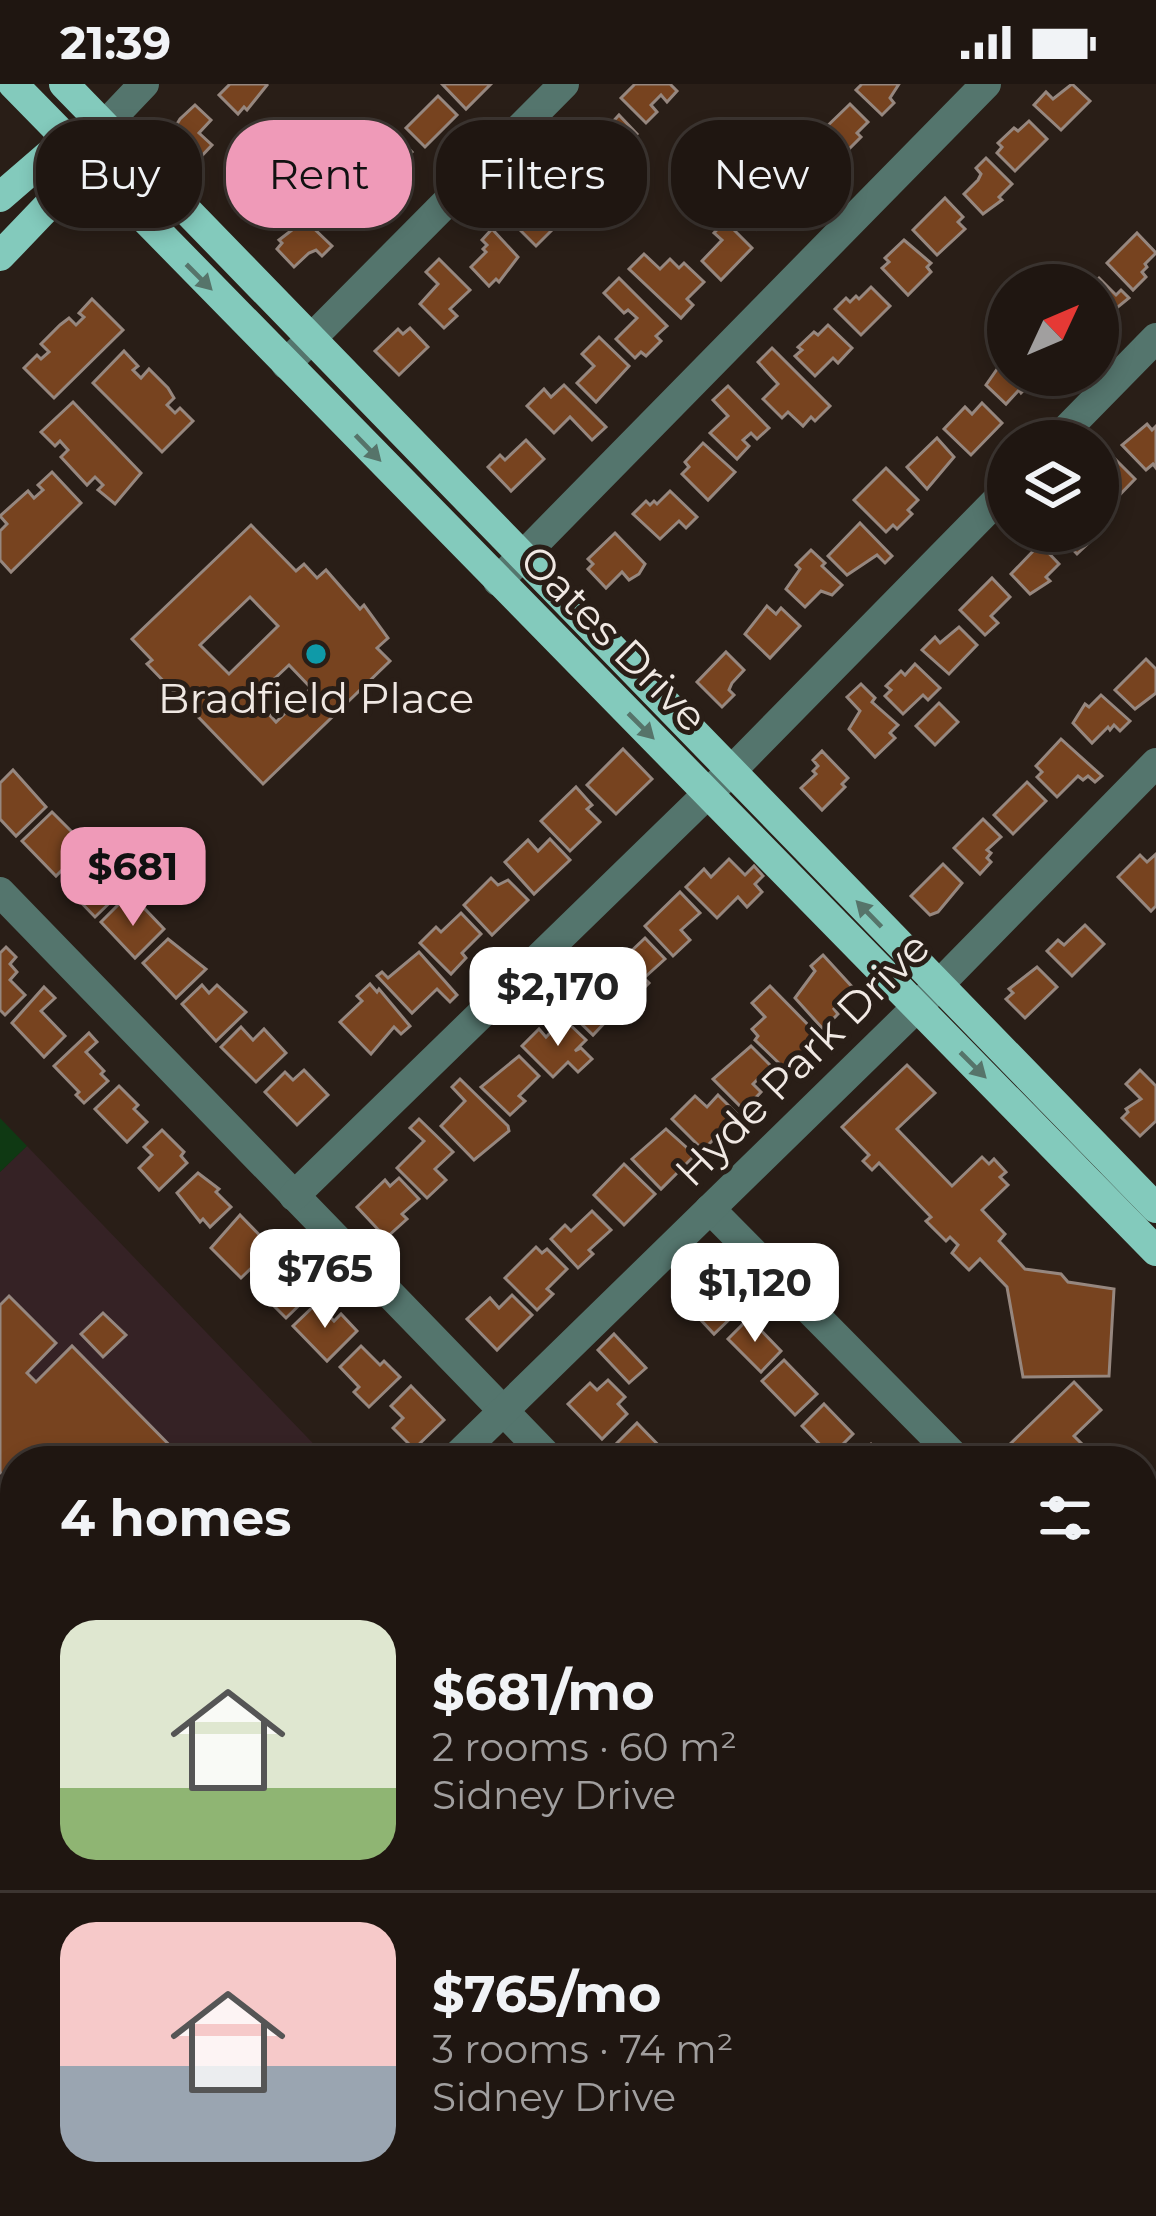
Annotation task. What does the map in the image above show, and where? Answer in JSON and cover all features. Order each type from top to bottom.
[{"type":"main road","name":"Oates Drive","points":[[13,84],[46,120]]},
{"type":"main road","name":"Oates Drive","points":[[64,84],[98,120]]},
{"type":"main road","points":[[0,197],[36,165]]},
{"type":"main road","points":[[0,256],[36,218]]},
{"type":"main road","name":"Oates Drive","points":[[202,227],[522,557],[916,1008],[1147,1206]]},
{"type":"main road","name":"Oates Drive","points":[[151,228],[498,580],[938,985],[1147,1206],[1156,1251]]},
{"type":"street","points":[[110,120],[144,84]]},
{"type":"street","points":[[286,364],[564,84]]},
{"type":"street","points":[[498,580],[986,84]]},
{"type":"street","points":[[1076,420],[1156,338]]},
{"type":"street","points":[[294,1196],[719,782],[987,510]]},
{"type":"street","name":"Hyde Park Drive","points":[[467,1446],[916,1008],[1156,763]]},
{"type":"street","points":[[0,892],[537,1446]]},
{"type":"street","points":[[710,1209],[943,1446]]},
{"type":"shaded area","points":[[27,1146],[316,1446],[0,1446],[0,1172]]},
{"type":"green space","points":[[0,1118],[27,1146],[0,1172]]},
{"type":"building","points":[[230,84],[267,85],[238,114],[219,95]]},
{"type":"building","points":[[442,84],[491,84],[466,109]]},
{"type":"building","points":[[635,84],[670,84],[677,91],[667,102],[661,95],[651,105],[657,112],[647,122],[621,98]]},
{"type":"building","points":[[862,84],[899,84],[890,98],[894,103],[882,115],[856,90]]},
{"type":"building","points":[[1072,84],[1090,101],[1061,130],[1034,105],[1046,92],[1053,99]]},
{"type":"building","points":[[438,96],[457,115],[452,120],[436,120],[436,136],[425,147],[412,134],[412,122]]},
{"type":"building","points":[[850,104],[868,122],[851,147],[851,120],[833,120]]},
{"type":"building","points":[[195,105],[211,120],[202,130],[202,120],[180,119]]},
{"type":"building","points":[[1029,121],[1047,139],[1015,171],[997,153],[1002,147],[998,143]]},
{"type":"building","points":[[202,136],[212,145],[202,156]]},
{"type":"building","points":[[986,158],[1012,184],[999,197],[1002,200],[983,214],[964,194],[978,180],[981,174],[976,168]]},
{"type":"building","points":[[945,198],[963,217],[958,222],[965,229],[937,255],[913,230]]},
{"type":"building","points":[[295,228],[313,228],[332,246],[322,256],[316,250],[309,253],[294,267],[277,249],[279,240]]},
{"type":"building","points":[[518,228],[554,228],[536,246]]},
{"type":"building","points":[[732,228],[752,248],[721,280],[702,261],[722,240],[714,233]]},
{"type":"building","points":[[492,229],[518,257],[499,282],[496,279],[489,286],[471,267],[486,252],[482,240]]},
{"type":"building","points":[[1137,233],[1156,253],[1145,264],[1142,272],[1146,277],[1133,290],[1119,275],[1119,264],[1107,263]]},
{"type":"building","points":[[904,240],[931,263],[927,267],[931,272],[908,295],[882,268],[889,262],[885,258]]},
{"type":"building","points":[[644,254],[660,269],[670,259],[679,268],[684,263],[704,282],[687,299],[693,305],[681,318],[629,269]]},
{"type":"building","points":[[439,259],[470,290],[450,309],[457,316],[444,328],[420,304],[438,284],[426,272]]},
{"type":"building","points":[[619,278],[667,326],[656,336],[661,341],[646,356],[641,352],[635,358],[616,339],[637,318],[628,310],[624,313],[604,293]]},
{"type":"building","points":[[871,287],[890,306],[861,335],[835,309],[846,298],[850,302],[856,296],[859,299]]},
{"type":"building","points":[[92,299],[123,330],[54,398],[24,368],[37,355],[41,359],[49,352],[41,344],[60,325],[69,318],[76,325],[84,317],[79,313]]},
{"type":"building","points":[[828,325],[852,348],[815,376],[795,356],[802,350],[798,347]]},
{"type":"building","points":[[410,328],[428,347],[399,375],[375,351],[398,329],[403,334]]},
{"type":"building","points":[[599,337],[629,366],[596,402],[577,383],[594,366],[582,354]]},
{"type":"building","points":[[772,348],[830,406],[815,421],[811,417],[803,426],[788,412],[782,418],[763,399],[778,384],[758,362]]},
{"type":"building","points":[[124,351],[138,366],[133,370],[141,378],[149,369],[168,388],[174,398],[167,405],[175,413],[180,408],[193,421],[162,452],[93,383]]},
{"type":"building","points":[[564,385],[606,427],[592,440],[570,417],[554,433],[527,406],[544,389],[551,397]]},
{"type":"building","points":[[728,386],[769,428],[757,439],[751,433],[743,440],[749,446],[737,459],[710,433],[728,416],[713,400]]},
{"type":"building","points":[[73,402],[141,473],[115,504],[98,490],[103,485],[95,477],[87,485],[61,457],[68,450],[60,441],[55,446],[41,432]]},
{"type":"building","points":[[982,403],[999,420],[987,420],[987,438],[971,455],[944,429],[965,407],[972,414]]},
{"type":"building","points":[[1147,424],[1152,430],[1156,426],[1156,468],[1153,464],[1146,470],[1122,445]]},
{"type":"building","points":[[937,438],[954,457],[927,489],[907,467]]},
{"type":"building","points":[[526,440],[544,459],[511,491],[488,467],[500,455],[505,460]]},
{"type":"building","points":[[703,443],[735,472],[708,500],[682,474],[689,467],[685,462]]},
{"type":"building","points":[[1119,463],[1135,479],[1119,496]]},
{"type":"building","points":[[886,468],[918,500],[897,529],[893,525],[886,532],[854,500]]},
{"type":"building","points":[[52,472],[81,503],[11,572],[0,560],[0,531],[7,524],[0,516],[28,491],[34,498],[43,490],[38,485]]},
{"type":"building","points":[[670,491],[697,517],[686,528],[679,521],[660,539],[633,514],[646,501],[657,504]]},
{"type":"building","points":[[860,523],[892,556],[885,563],[877,555],[847,575],[828,556]]},
{"type":"building","name":"Bradfield Place","points":[[251,525],[296,571],[304,564],[317,578],[326,570],[360,609],[364,605],[388,638],[377,648],[390,661],[263,784],[147,664],[152,660],[132,639]],"holes":[[[250,597],[278,626],[229,674],[200,645]],[[289,665],[311,688],[276,722],[254,698]]]},
{"type":"building","points":[[615,533],[645,564],[639,574],[629,580],[622,572],[606,588],[588,569],[593,564],[588,559]]},
{"type":"building","points":[[811,550],[842,585],[832,595],[821,591],[805,607],[786,589],[800,569],[796,565]]},
{"type":"building","points":[[1032,552],[1048,552],[1059,564],[1046,577],[1050,581],[1030,594],[1011,574]]},
{"type":"building","points":[[992,578],[1010,597],[991,616],[998,623],[985,635],[960,610]]},
{"type":"building","points":[[767,606],[776,614],[781,608],[800,626],[770,658],[745,634]]},
{"type":"building","points":[[959,627],[977,645],[949,674],[922,650],[935,637],[940,643]]},
{"type":"building","points":[[726,652],[744,670],[729,690],[734,695],[722,707],[697,682]]},
{"type":"building","points":[[1146,659],[1156,669],[1156,693],[1135,709],[1115,690]]},
{"type":"building","points":[[915,664],[940,688],[928,700],[923,695],[903,714],[885,696],[891,690],[886,686]]},
{"type":"building","points":[[861,684],[875,698],[872,702],[898,725],[890,733],[895,738],[875,757],[849,729],[860,711],[847,697]]},
{"type":"building","points":[[1101,695],[1130,721],[1120,731],[1114,725],[1108,727],[1092,743],[1073,723],[1085,704],[1089,707]]},
{"type":"building","points":[[939,703],[958,722],[935,745],[916,726]]},
{"type":"building","points":[[1061,739],[1102,776],[1095,782],[1078,776],[1057,797],[1037,777],[1042,772],[1036,766]]},
{"type":"building","points":[[623,749],[652,779],[616,814],[587,785]]},
{"type":"building","points":[[822,751],[848,778],[822,810],[801,788],[816,774],[813,771],[818,766],[813,760]]},
{"type":"building","points":[[13,770],[46,807],[16,836],[0,819],[0,783]]},
{"type":"building","points":[[1027,782],[1046,801],[1013,834],[994,815]]},
{"type":"building","points":[[576,787],[600,822],[570,851],[541,821]]},
{"type":"building","points":[[52,812],[86,846],[56,876],[22,841]]},
{"type":"building","points":[[983,819],[1001,837],[987,850],[991,862],[980,874],[954,848]]},
{"type":"building","points":[[550,839],[570,860],[534,894],[505,862],[528,840],[538,851]]},
{"type":"building","points":[[101,847],[115,861],[107,868],[126,887],[95,917],[69,890],[77,882],[68,874]]},
{"type":"building","points":[[1156,854],[1156,906],[1151,911],[1118,877],[1140,855],[1147,862]]},
{"type":"building","points":[[729,859],[745,875],[754,866],[763,876],[755,884],[762,892],[747,907],[738,897],[717,918],[686,887],[704,869],[711,877]]},
{"type":"building","points":[[943,864],[962,883],[930,915],[911,896]]},
{"type":"building","points":[[491,878],[498,885],[508,880],[528,900],[492,935],[464,905]]},
{"type":"building","points":[[680,892],[700,913],[681,930],[690,940],[673,956],[645,926]]},
{"type":"building","points":[[120,903],[133,917],[143,907],[164,929],[135,958],[101,922]]},
{"type":"building","points":[[461,913],[481,934],[462,953],[466,958],[451,974],[420,943]]},
{"type":"building","points":[[1085,925],[1104,944],[1072,976],[1047,951],[1058,940],[1064,945]]},
{"type":"building","points":[[645,938],[665,959],[644,978],[649,983],[634,998],[604,967],[619,953],[624,958]]},
{"type":"building","points":[[168,939],[206,969],[176,998],[143,963]]},
{"type":"building","points":[[6,947],[16,957],[10,964],[17,972],[10,980],[25,995],[5,1015],[0,1010],[0,953]]},
{"type":"building","points":[[419,952],[457,995],[450,1002],[437,989],[412,1013],[377,976],[382,972],[388,978]]},
{"type":"building","points":[[823,955],[855,990],[834,1009],[838,1014],[823,1029],[795,998],[815,971],[811,966]]},
{"type":"building","points":[[1037,967],[1057,987],[1025,1018],[1006,999],[1013,993],[1009,989]]},
{"type":"building","points":[[599,972],[619,992],[606,1005],[614,1013],[593,1035],[564,1007]]},
{"type":"building","points":[[370,984],[410,1026],[401,1034],[394,1027],[371,1054],[340,1022],[362,1001],[357,996]]},
{"type":"building","points":[[202,985],[209,993],[217,985],[246,1012],[216,1041],[182,1004]]},
{"type":"building","points":[[770,986],[819,1036],[785,1069],[755,1040],[758,1036],[752,1029],[765,1017],[752,1003]]},
{"type":"building","points":[[44,987],[55,998],[41,1011],[65,1036],[44,1057],[12,1023]]},
{"type":"building","points":[[564,1019],[586,1040],[575,1051],[581,1048],[592,1059],[578,1072],[568,1062],[553,1077],[522,1046],[539,1029],[546,1037]]},
{"type":"building","points":[[241,1027],[253,1040],[264,1029],[286,1053],[256,1082],[221,1047]]},
{"type":"building","points":[[89,1033],[97,1042],[86,1052],[108,1081],[84,1103],[54,1066]]},
{"type":"building","points":[[751,1046],[771,1066],[753,1084],[761,1092],[744,1110],[713,1079]]},
{"type":"building","points":[[519,1056],[539,1076],[519,1096],[525,1101],[510,1115],[481,1087]]},
{"type":"building","points":[[907,1065],[935,1093],[897,1129],[952,1186],[982,1157],[989,1164],[994,1159],[1006,1172],[1000,1177],[1008,1185],[982,1210],[1005,1234],[999,1241],[1025,1269],[1114,1289],[1109,1376],[1023,1377],[1007,1287],[980,1259],[969,1270],[952,1253],[958,1245],[950,1237],[946,1241],[926,1221],[931,1217],[879,1163],[872,1170],[863,1161],[869,1155],[842,1127]]},
{"type":"building","points":[[304,1070],[328,1095],[297,1125],[265,1092],[285,1072],[293,1080]]},
{"type":"building","points":[[1140,1070],[1156,1086],[1156,1121],[1140,1136],[1122,1118],[1141,1099],[1126,1084]]},
{"type":"building","points":[[460,1079],[509,1131],[474,1160],[441,1126],[465,1101],[452,1087]]},
{"type":"building","points":[[119,1086],[147,1122],[127,1142],[95,1109]]},
{"type":"building","points":[[718,1095],[738,1115],[703,1150],[672,1119],[695,1096],[707,1107]]},
{"type":"building","points":[[419,1119],[453,1152],[435,1169],[446,1180],[427,1198],[397,1168],[424,1141],[410,1128]]},
{"type":"building","points":[[666,1129],[695,1155],[661,1189],[632,1159]]},
{"type":"building","points":[[162,1130],[184,1152],[181,1156],[187,1163],[159,1190],[139,1168],[152,1155],[144,1147]]},
{"type":"building","points":[[624,1164],[655,1194],[624,1225],[594,1195]]},
{"type":"building","points":[[198,1173],[219,1189],[216,1192],[231,1207],[210,1227],[203,1219],[200,1222],[177,1193]]},
{"type":"building","points":[[399,1178],[419,1199],[402,1214],[407,1219],[386,1238],[357,1207],[385,1180],[390,1186]]},
{"type":"building","points":[[592,1211],[611,1230],[578,1268],[551,1239],[565,1225],[571,1231]]},
{"type":"building","points":[[240,1215],[272,1248],[241,1278],[211,1248]]},
{"type":"building","points":[[536,1247],[542,1253],[547,1249],[567,1269],[547,1289],[553,1294],[537,1310],[505,1278]]},
{"type":"building","points":[[282,1254],[316,1289],[286,1318],[270,1302],[280,1293],[261,1274]]},
{"type":"building","points":[[710,1277],[720,1288],[716,1292],[736,1313],[714,1334],[684,1302]]},
{"type":"building","points":[[512,1295],[532,1315],[497,1350],[467,1319],[490,1298],[499,1308]]},
{"type":"building","points":[[9,1296],[56,1343],[27,1373],[36,1382],[72,1346],[170,1446],[0,1446],[0,1305]]},
{"type":"building","points":[[317,1303],[334,1321],[341,1314],[357,1331],[327,1361],[293,1326]]},
{"type":"building","points":[[103,1313],[126,1335],[103,1357],[81,1334]]},
{"type":"building","points":[[749,1318],[781,1351],[761,1372],[728,1339]]},
{"type":"building","points":[[614,1334],[646,1368],[629,1383],[598,1350]]},
{"type":"building","points":[[361,1346],[400,1377],[369,1407],[354,1392],[359,1387],[340,1367]]},
{"type":"building","points":[[784,1360],[817,1394],[795,1415],[762,1381]]},
{"type":"building","points":[[608,1380],[625,1397],[618,1404],[627,1414],[602,1439],[568,1404],[590,1383],[597,1390]]},
{"type":"building","points":[[1074,1382],[1101,1410],[1074,1436],[1084,1446],[1008,1446]]},
{"type":"building","points":[[411,1386],[444,1420],[417,1446],[411,1446],[393,1428],[403,1418],[391,1406]]},
{"type":"building","points":[[824,1404],[853,1434],[841,1446],[821,1446],[802,1426]]},
{"type":"building","points":[[637,1423],[659,1446],[614,1446]]},
{"type":"place","name":"Bradfield Place","points":[[316,654]]}]
